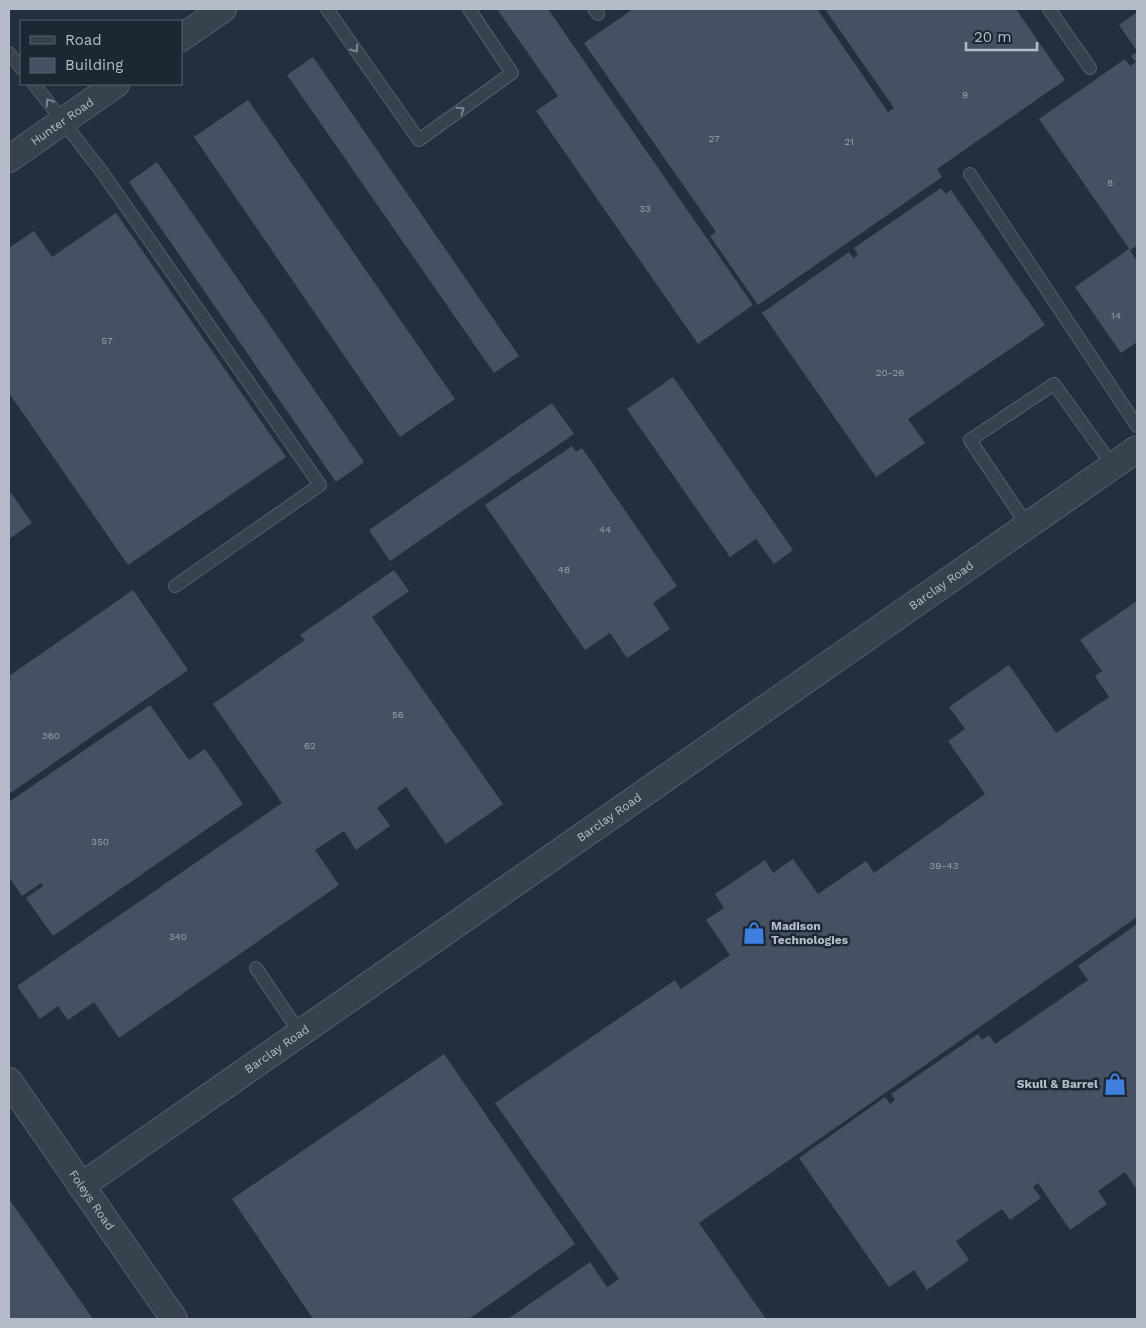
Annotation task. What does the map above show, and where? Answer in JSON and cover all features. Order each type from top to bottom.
[{"type":"street","points":[[182,37],[223,9]]},
{"type":"street","name":"Hunter Road","points":[[9,159],[115,85]]},
{"type":"street","name":"Barclay Road","points":[[81,1186],[1137,449]]},
{"type":"street","name":"Foleys Road","points":[[9,1081],[174,1319]]},
{"type":"lane","points":[[327,9],[419,140],[512,73],[469,9]]},
{"type":"lane","points":[[1049,9],[1090,68]]},
{"type":"lane","points":[[9,52],[20,67]]},
{"type":"lane","points":[[35,85],[102,172],[320,485],[175,586]]},
{"type":"lane","points":[[970,174],[1137,426]]},
{"type":"lane","points":[[1028,525],[970,440],[1054,384],[1113,466]]},
{"type":"lane","points":[[256,968],[300,1033]]},
{"type":"building","points":[[497,9],[548,9],[753,305],[698,344],[536,111],[558,96]]},
{"type":"building","points":[[633,9],[817,9],[888,112],[894,108],[825,9],[1016,9],[1065,80],[937,169],[942,177],[758,305],[710,236],[716,232],[584,43]]},
{"type":"building","points":[[1137,12],[1137,51],[1119,25]]},
{"type":"building","points":[[1137,52],[1137,246],[1130,250],[1039,119],[1125,59],[1130,66],[1136,62],[1131,56]]},
{"type":"building","points":[[313,57],[519,356],[494,373],[287,75]]},
{"type":"building","points":[[248,100],[455,399],[400,437],[194,137]]},
{"type":"building","points":[[157,162],[364,462],[336,482],[129,182]]},
{"type":"building","points":[[941,188],[946,194],[951,190],[1045,325],[908,419],[925,443],[876,477],[762,313],[849,252],[853,258],[858,255],[854,248]]},
{"type":"building","points":[[116,213],[286,457],[128,565],[9,393],[9,248],[34,231],[52,257]]},
{"type":"building","points":[[1129,249],[1137,261],[1137,342],[1121,353],[1075,287]]},
{"type":"building","points":[[673,377],[793,550],[774,564],[756,539],[730,557],[627,409]]},
{"type":"building","points":[[552,403],[574,434],[390,561],[369,530]]},
{"type":"building","points":[[572,446],[576,452],[582,448],[677,586],[653,603],[670,629],[627,658],[610,633],[585,650],[485,505]]},
{"type":"building","points":[[9,490],[32,523],[9,539]]},
{"type":"building","points":[[394,570],[409,591],[372,617],[503,804],[446,844],[406,787],[377,808],[390,826],[356,850],[344,831],[315,850],[339,885],[119,1038],[94,1002],[68,1020],[58,1006],[40,1019],[17,986],[282,803],[213,704],[305,640],[300,635]]},
{"type":"building","points":[[133,590],[188,670],[9,794],[9,676]]},
{"type":"building","points":[[1137,601],[1137,917],[699,1223],[766,1319],[508,1319],[590,1262],[607,1287],[619,1279],[495,1103],[675,980],[681,989],[730,955],[706,920],[724,908],[715,894],[765,860],[773,873],[793,859],[818,894],[866,861],[874,873],[985,794],[948,741],[965,729],[949,707],[1009,665],[1056,733],[1109,697],[1095,676],[1102,671],[1080,640]]},
{"type":"building","points":[[150,705],[189,760],[205,749],[243,804],[53,936],[26,898],[43,886],[41,883],[22,896],[9,877],[9,802]]},
{"type":"building","points":[[1137,924],[1137,1190],[1125,1172],[1098,1191],[1107,1204],[1070,1230],[1038,1183],[1033,1187],[1041,1198],[1010,1220],[1002,1209],[956,1241],[969,1260],[927,1290],[914,1270],[889,1287],[799,1158],[885,1097],[890,1104],[895,1100],[891,1094],[978,1034],[982,1040],[989,1035],[995,1044],[1088,980],[1078,966]]},
{"type":"building","points":[[444,1054],[575,1244],[469,1319],[313,1319],[232,1199]]},
{"type":"building","points":[[9,1199],[93,1319],[9,1319]]},
{"type":"place","name":"Madison Technologies","points":[[754,933]]},
{"type":"place","name":"Skull & Barrel","points":[[1115,1084]]}]
